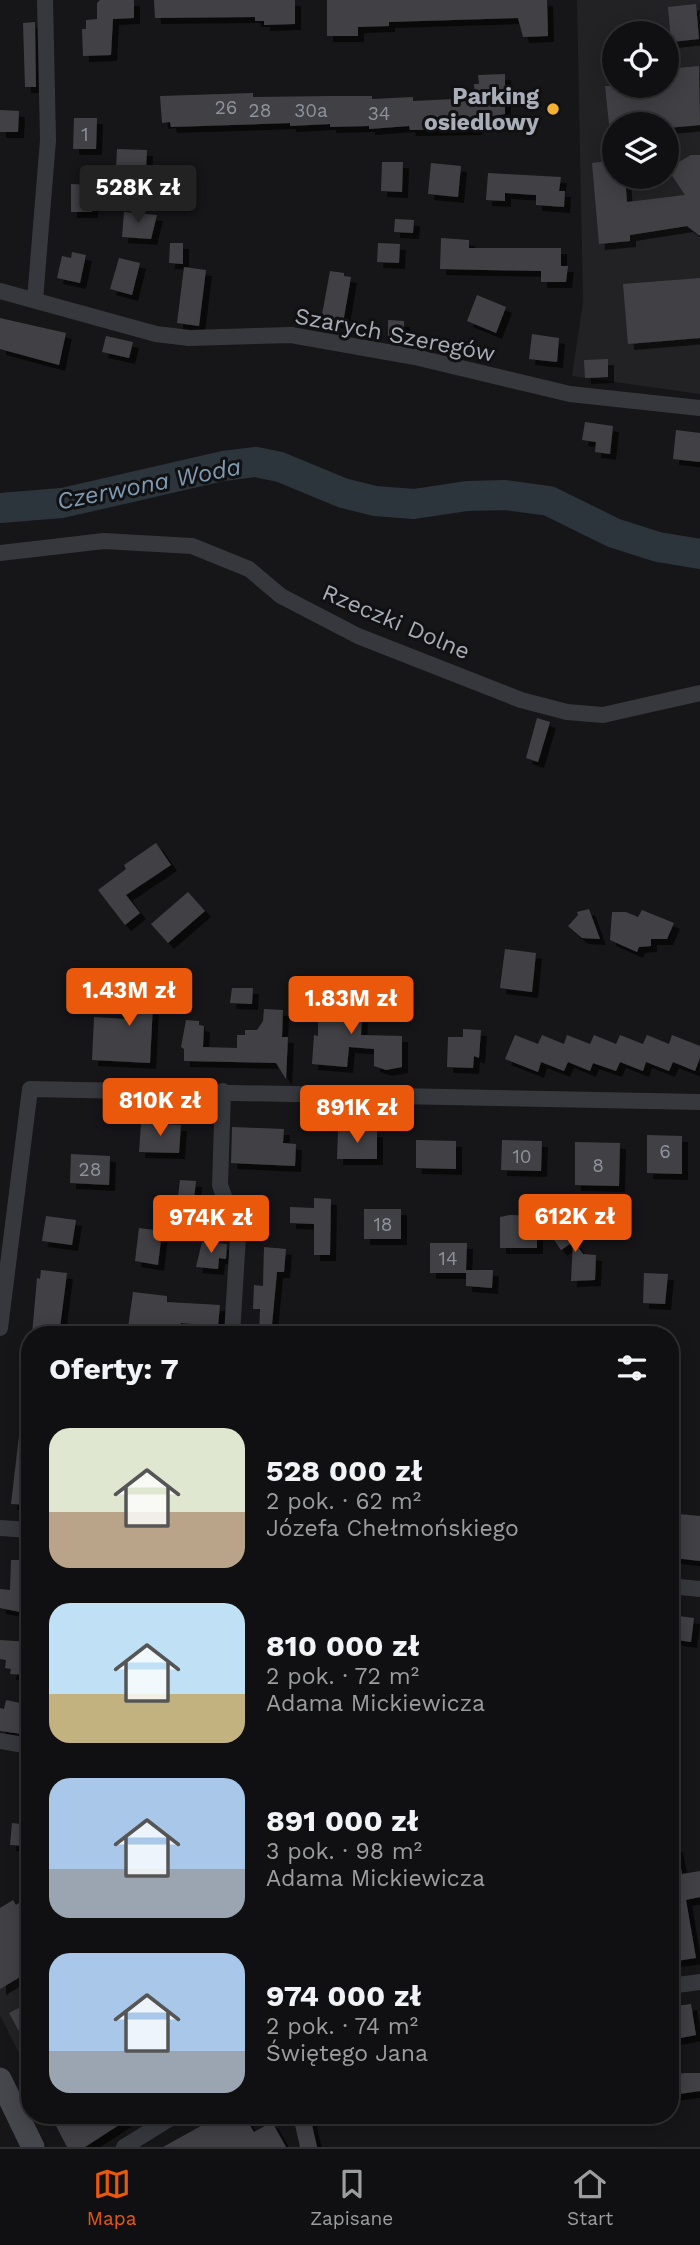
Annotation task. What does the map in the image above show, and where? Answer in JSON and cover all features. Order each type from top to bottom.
[{"type":"main road","points":[[0,2079],[21,2122]]},
{"type":"main road","points":[[22,2124],[33,2147]]},
{"type":"street","points":[[35,300],[48,140],[45,0]]},
{"type":"street","name":"Szarych Szeregów","points":[[0,291],[156,334],[189,338],[291,335],[415,357],[570,394],[700,408]]},
{"type":"street","name":"Rzeczki Dolne","points":[[0,553],[104,541],[192,546],[249,569],[281,596],[358,636],[521,700],[568,712],[603,715],[700,693]]},
{"type":"street","points":[[0,1328],[30,1090],[223,1091],[700,1102]]},
{"type":"street","points":[[223,1091],[220,1185],[238,1236],[233,1326]]},
{"type":"street","points":[[0,1528],[21,1529]]},
{"type":"street","points":[[679,1587],[700,1589]]},
{"type":"street","points":[[0,1741],[21,1744]]},
{"type":"street","points":[[679,1985],[700,1982]]},
{"type":"street","points":[[124,2147],[161,2124]]},
{"type":"shaded area","points":[[577,0],[700,0],[700,394],[572,376],[583,302]]},
{"type":"shaded area","points":[[21,1949],[21,2057],[0,2015],[0,1964]]},
{"type":"building","points":[[100,0],[134,0],[134,18],[113,19],[111,55],[83,56],[82,29],[86,29],[86,20],[97,19],[97,3]]},
{"type":"building","points":[[154,0],[295,0],[295,24],[264,25],[264,21],[255,21],[255,17],[155,18]]},
{"type":"building","points":[[327,0],[547,0],[548,36],[523,37],[518,18],[389,22],[389,26],[358,27],[358,36],[327,36]]},
{"type":"building","points":[[696,4],[699,39],[679,41],[679,21],[669,21],[668,7]]},
{"type":"building","points":[[35,22],[36,87],[25,87],[23,23]]},
{"type":"building","points":[[699,66],[700,125],[679,127],[679,112],[608,112],[606,98],[679,98],[679,68]]},
{"type":"building","points":[[505,74],[505,114],[476,119],[476,129],[410,130],[409,126],[369,129],[369,126],[330,127],[330,124],[290,126],[290,123],[171,127],[170,122],[162,123],[160,96],[253,93],[253,97],[413,97],[413,101],[475,98],[474,84],[479,84],[478,75]]},
{"type":"building","points":[[0,110],[19,111],[18,132],[0,132]]},
{"type":"building","points":[[74,118],[97,118],[96,149],[73,149]]},
{"type":"building","points":[[117,149],[147,150],[146,169],[116,168]]},
{"type":"building","points":[[691,155],[700,155],[700,236],[687,226],[630,235],[630,241],[599,244],[592,163],[602,162],[602,189],[626,189],[627,202],[685,195],[679,186],[679,162]]},
{"type":"building","points":[[382,162],[403,162],[402,192],[381,191]]},
{"type":"building","points":[[431,163],[461,166],[458,197],[428,194]]},
{"type":"building","points":[[488,173],[561,177],[559,191],[565,191],[564,207],[536,205],[536,195],[505,193],[505,201],[486,200]]},
{"type":"building","points":[[71,184],[93,185],[92,212],[71,212]]},
{"type":"building","points":[[124,212],[157,215],[151,239],[122,237]]},
{"type":"building","points":[[395,219],[414,220],[413,233],[394,232]]},
{"type":"building","points":[[441,238],[469,240],[469,248],[561,248],[561,266],[568,266],[566,282],[541,282],[541,271],[440,269]]},
{"type":"building","points":[[170,243],[183,243],[183,264],[169,263]]},
{"type":"building","points":[[378,243],[400,244],[399,263],[377,262]]},
{"type":"building","points":[[72,252],[86,255],[80,283],[57,278],[62,256],[71,258]]},
{"type":"building","points":[[119,258],[140,263],[132,295],[110,289]]},
{"type":"building","points":[[184,267],[206,270],[199,326],[177,323]]},
{"type":"building","points":[[330,271],[351,277],[343,323],[321,320]]},
{"type":"building","points":[[700,278],[700,338],[628,344],[623,284]]},
{"type":"building","points":[[477,295],[506,307],[496,333],[467,321]]},
{"type":"building","points":[[0,318],[66,333],[59,365],[0,349]]},
{"type":"building","points":[[388,320],[404,321],[404,336],[388,336]]},
{"type":"building","points":[[532,334],[559,338],[557,362],[529,359]]},
{"type":"building","points":[[106,336],[133,342],[129,358],[102,352]]},
{"type":"building","points":[[608,359],[608,377],[585,378],[584,360]]},
{"type":"building","points":[[585,422],[613,426],[610,454],[595,452],[596,442],[582,440]]},
{"type":"building","points":[[676,430],[700,433],[700,462],[673,459]]},
{"type":"building","points":[[537,718],[550,722],[538,762],[526,758]]},
{"type":"building","points":[[156,843],[171,865],[126,895],[140,913],[125,925],[98,890],[126,869],[124,865]]},
{"type":"building","points":[[188,892],[205,911],[168,943],[151,924]]},
{"type":"building","points":[[589,909],[600,939],[582,938],[568,926],[578,915],[577,912]]},
{"type":"building","points":[[642,910],[674,923],[667,939],[651,939],[651,946],[639,947],[637,952],[610,940],[612,912],[626,912],[638,917]]},
{"type":"building","points":[[505,949],[536,953],[532,992],[500,988]]},
{"type":"building","points":[[128,984],[156,985],[156,992],[170,993],[169,1006],[153,1005],[150,1063],[92,1060],[94,1017],[126,1019]]},
{"type":"building","points":[[232,988],[253,988],[252,1004],[230,1003]]},
{"type":"building","points":[[363,999],[361,1035],[402,1036],[402,1067],[386,1070],[374,1066],[374,1049],[349,1047],[347,1067],[312,1064],[314,1035],[318,1036],[318,1001]]},
{"type":"building","points":[[264,1009],[283,1010],[282,1037],[288,1037],[286,1079],[276,1063],[184,1061],[184,1049],[181,1047],[186,1020],[199,1021],[199,1025],[204,1026],[203,1047],[237,1048],[237,1035],[245,1035],[245,1030],[257,1030],[263,1021]]},
{"type":"building","points":[[463,1029],[481,1030],[479,1058],[474,1056],[473,1068],[447,1067],[448,1037],[463,1037]]},
{"type":"building","points":[[515,1035],[538,1044],[542,1035],[564,1044],[567,1035],[590,1044],[594,1035],[616,1044],[620,1035],[643,1044],[647,1035],[669,1044],[672,1035],[700,1046],[700,1058],[695,1071],[673,1062],[669,1071],[646,1062],[643,1071],[620,1062],[616,1071],[593,1063],[590,1071],[568,1062],[564,1071],[541,1062],[538,1072],[505,1059]]},
{"type":"building","points":[[141,1123],[181,1125],[179,1153],[139,1152]]},
{"type":"building","points":[[232,1127],[284,1129],[283,1143],[296,1144],[295,1166],[231,1163]]},
{"type":"building","points":[[338,1131],[377,1131],[377,1159],[337,1159]]},
{"type":"building","points":[[647,1135],[682,1136],[682,1174],[647,1173]]},
{"type":"building","points":[[416,1140],[456,1141],[456,1169],[416,1168]]},
{"type":"building","points":[[502,1140],[542,1141],[541,1171],[501,1170]]},
{"type":"building","points":[[575,1142],[620,1143],[619,1186],[575,1185]]},
{"type":"building","points":[[71,1154],[110,1156],[109,1185],[70,1183]]},
{"type":"building","points":[[180,1180],[196,1181],[194,1199],[178,1197]]},
{"type":"building","points":[[314,1198],[331,1199],[330,1255],[314,1255],[314,1224],[290,1223],[290,1207],[314,1208]]},
{"type":"building","points":[[364,1209],[401,1209],[401,1239],[364,1239]]},
{"type":"building","points":[[46,1216],[76,1220],[72,1245],[42,1241]]},
{"type":"building","points":[[537,1216],[537,1248],[500,1248],[500,1217]]},
{"type":"building","points":[[563,1221],[575,1231],[570,1235],[583,1254],[596,1255],[595,1280],[571,1281],[573,1242],[561,1250],[548,1231]]},
{"type":"building","points":[[139,1228],[162,1231],[158,1265],[135,1261]]},
{"type":"building","points":[[202,1242],[227,1244],[226,1259],[219,1258],[218,1269],[196,1267]]},
{"type":"building","points":[[430,1243],[467,1243],[466,1270],[493,1270],[492,1288],[466,1286],[466,1273],[430,1273]]},
{"type":"building","points":[[264,1247],[286,1249],[284,1272],[277,1272],[272,1326],[259,1326],[260,1309],[253,1309],[254,1285],[263,1286]]},
{"type":"building","points":[[41,1270],[67,1273],[60,1326],[33,1326],[37,1278],[40,1279]]},
{"type":"building","points":[[644,1273],[668,1274],[665,1304],[643,1303]]},
{"type":"building","points":[[133,1292],[167,1296],[167,1302],[220,1305],[218,1326],[181,1323],[180,1326],[128,1326]]},
{"type":"building","points":[[21,1419],[21,1505],[11,1504]]},
{"type":"building","points":[[679,1514],[700,1516],[700,1561],[679,1559]]},
{"type":"building","points":[[11,1560],[21,1560],[21,1612],[0,1608],[0,1589],[10,1590]]},
{"type":"building","points":[[679,1616],[694,1618],[691,1642],[679,1640]]},
{"type":"building","points":[[0,1640],[21,1641],[21,1675],[10,1674],[11,1669],[5,1668],[6,1660],[0,1659]]},
{"type":"building","points":[[6,1700],[21,1703],[21,1734],[0,1731],[0,1708],[4,1709]]},
{"type":"building","points":[[12,1823],[21,1824],[21,1846],[10,1845]]},
{"type":"building","points":[[679,1857],[682,1874],[700,1871],[700,1897],[686,1900],[696,1958],[679,1961]]},
{"type":"building","points":[[13,1900],[16,1905],[21,1901],[21,1976],[0,1989],[0,1908]]},
{"type":"building","points":[[691,2004],[696,2035],[679,2038],[679,2006]]},
{"type":"building","points":[[21,2007],[21,2035],[9,2013]]},
{"type":"building","points":[[700,2073],[700,2091],[679,2094],[679,2074]]},
{"type":"building","points":[[55,2124],[121,2124],[85,2147],[67,2147]]},
{"type":"building","points":[[205,2124],[249,2124],[254,2132],[273,2124],[286,2147],[163,2147]]},
{"type":"building","points":[[295,2124],[312,2124],[317,2147],[300,2147]]},
{"type":"waterway","name":"Czerwona Woda","points":[[0,508],[62,503],[223,466],[256,462],[280,467],[343,493],[375,501],[414,504],[467,496],[505,495],[549,501],[614,533],[658,547],[700,554]]},
{"type":"place","name":"Parking osiedlowy","points":[[553,109]]}]
